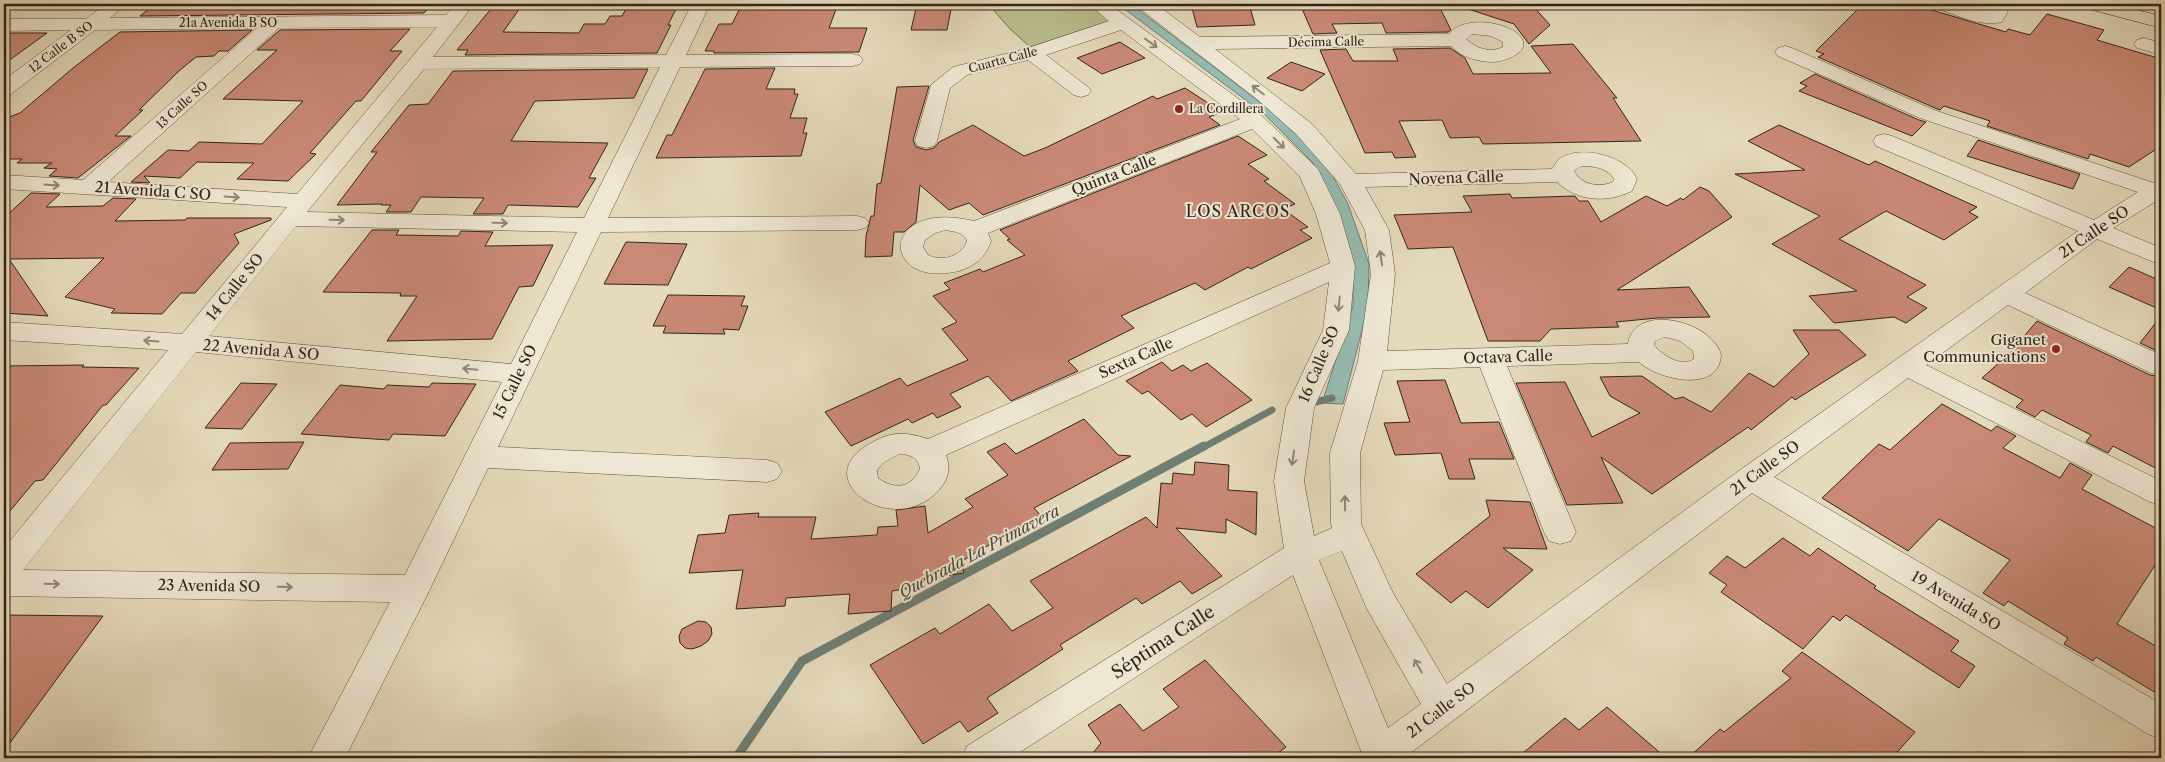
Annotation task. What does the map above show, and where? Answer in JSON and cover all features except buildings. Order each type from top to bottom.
[{"type":"highway","points":[[2091,4],[2161,22]]},
{"type":"highway","points":[[2155,4],[2161,6]]},
{"type":"street","name":"12 Calle B SO","points":[[4,90],[117,4]]},
{"type":"street","name":"15 Calle SO","points":[[326,758],[414,589],[701,4]]},
{"type":"street","name":"16 Calle SO","points":[[1098,4],[1255,120],[1310,174],[1328,214],[1343,266],[1336,330],[1300,408],[1290,481],[1300,554],[1379,757]]},
{"type":"street","points":[[1145,4],[1265,96],[1304,129],[1350,181],[1377,230],[1383,274],[1372,362],[1344,453],[1346,524],[1379,599],[1442,708]]},
{"type":"street","points":[[1942,4],[1978,16],[1995,18],[1997,16],[1999,11],[1997,9],[1982,4]]},
{"type":"street","name":"21a Avenida B SO","points":[[4,25],[274,23],[458,12]]},
{"type":"street","name":"14 Calle SO","points":[[4,570],[296,210],[420,63],[458,12]]},
{"type":"street","name":"13 Calle SO","points":[[89,187],[274,23]]},
{"type":"street","name":"Cuarta Calle","points":[[926,141],[941,85],[960,71],[1032,53],[1123,23]]},
{"type":"street","name":"Décima Calle","points":[[1196,43],[1456,40]]},
{"type":"street","points":[[1785,52],[1927,114],[2159,189]]},
{"type":"street","points":[[1032,53],[1081,91]]},
{"type":"street","points":[[420,63],[853,60]]},
{"type":"street","name":"Quinta Calle","points":[[973,230],[1255,120]]},
{"type":"street","points":[[1884,141],[2161,257]]},
{"type":"street","name":"Novena Calle","points":[[1350,181],[1562,175]]},
{"type":"street","name":"21 Avenida C SO","points":[[4,182],[89,187],[296,210],[592,224],[857,223]]},
{"type":"street","name":"21 Calle SO","points":[[1379,757],[1750,478],[2096,229],[2159,189]]},
{"type":"street","name":"Sexta Calle","points":[[928,451],[1343,266]]},
{"type":"street","points":[[2006,294],[2161,366]]},
{"type":"street","name":"22 Avenida A SO","points":[[4,330],[190,343],[519,374]]},
{"type":"street","name":"Octava Calle","points":[[1372,362],[1645,353]]},
{"type":"street","points":[[1490,358],[1560,532]]},
{"type":"street","points":[[1906,366],[2161,494]]},
{"type":"street","points":[[478,458],[767,471]]},
{"type":"street","name":"19 Avenida SO","points":[[1750,478],[2161,724]]},
{"type":"street","name":"Séptima Calle","points":[[980,758],[1300,554],[1351,534]]},
{"type":"street","name":"23 Avenida SO","points":[[4,583],[414,589]]},
{"type":"green space","points":[[988,4],[1103,4],[1121,17],[1030,47],[1010,29]]},
{"type":"water","points":[[1118,4],[1131,4],[1273,112],[1325,162],[1348,204],[1369,264],[1368,307],[1343,404],[1322,403],[1353,306],[1353,263],[1335,206],[1313,163],[1264,114]]},
{"type":"waterway","name":"Quebrada La Primavera","points":[[1307,404],[1332,398]]},
{"type":"waterway","name":"Quebrada La Primavera","points":[[1202,448],[1272,410]]},
{"type":"waterway","name":"Quebrada La Primavera","points":[[736,758],[802,661],[1204,446]]},
{"type":"place","name":"La Cordillera","points":[[1179,109]]},
{"type":"place","name":"Giganet Communications","points":[[2056,349]]},
{"type":"district","name":"LOS ARCOS","points":[[1238,211]]}]
